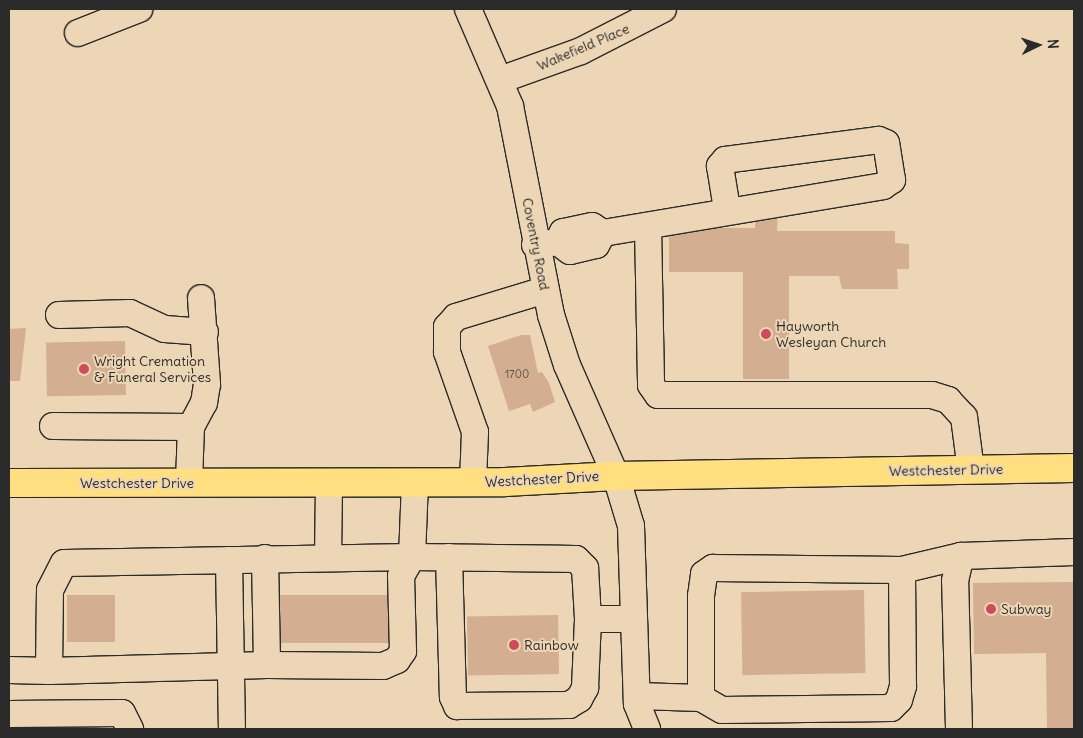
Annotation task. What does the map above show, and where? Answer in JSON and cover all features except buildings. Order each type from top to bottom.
[{"type":"main road","name":"Westchester Drive","points":[[9,483],[473,482],[616,476],[1074,468]]},
{"type":"street","points":[[78,33],[139,9]]},
{"type":"street","name":"Coventry Road","points":[[468,9],[510,106],[546,243],[544,290],[567,365],[616,476],[631,526],[637,696],[647,729]]},
{"type":"street","name":"Wakefield Place","points":[[500,80],[581,51],[663,9]]},
{"type":"street","points":[[546,243],[570,251],[596,245],[603,233],[648,226],[727,209],[883,186],[892,180],[886,143],[879,140],[725,160],[720,166],[727,209]]},
{"type":"street","points":[[648,226],[651,385],[658,395],[932,395],[948,400],[964,417],[972,470]]},
{"type":"street","points":[[473,482],[474,432],[447,352],[447,327],[456,317],[544,290]]},
{"type":"street","points":[[189,482],[191,427],[204,403],[207,384],[205,332],[201,298]]},
{"type":"street","points":[[59,315],[130,313],[165,329],[205,332]]},
{"type":"street","points":[[53,426],[191,427]]},
{"type":"street","points":[[328,558],[329,482]]},
{"type":"street","points":[[9,670],[49,671],[267,665],[383,666],[397,660],[403,652],[401,576],[412,557],[415,482]]},
{"type":"street","points":[[701,698],[701,596],[704,574],[708,571],[902,570],[961,556],[1074,552]]},
{"type":"street","points":[[959,729],[955,581],[961,556]]},
{"type":"street","points":[[49,671],[50,590],[64,563],[265,558],[412,557],[449,557],[582,561],[588,619],[585,688],[579,699],[569,705],[507,719],[458,706],[453,697],[449,557]]},
{"type":"street","points":[[265,558],[267,665]]},
{"type":"street","points":[[229,560],[232,729]]},
{"type":"street","points":[[637,696],[701,698],[722,710],[891,708],[900,700],[903,686],[902,570]]},
{"type":"street","points":[[588,619],[634,619]]},
{"type":"street","points":[[9,714],[122,713],[130,729]]},
{"type":"place","name":"Hayworth Wesleyan Church","points":[[766,334]]},
{"type":"place","name":"Wright Cremation & Funeral Services","points":[[84,369]]},
{"type":"place","name":"Subway","points":[[991,609]]},
{"type":"place","name":"Rainbow","points":[[514,645]]}]
